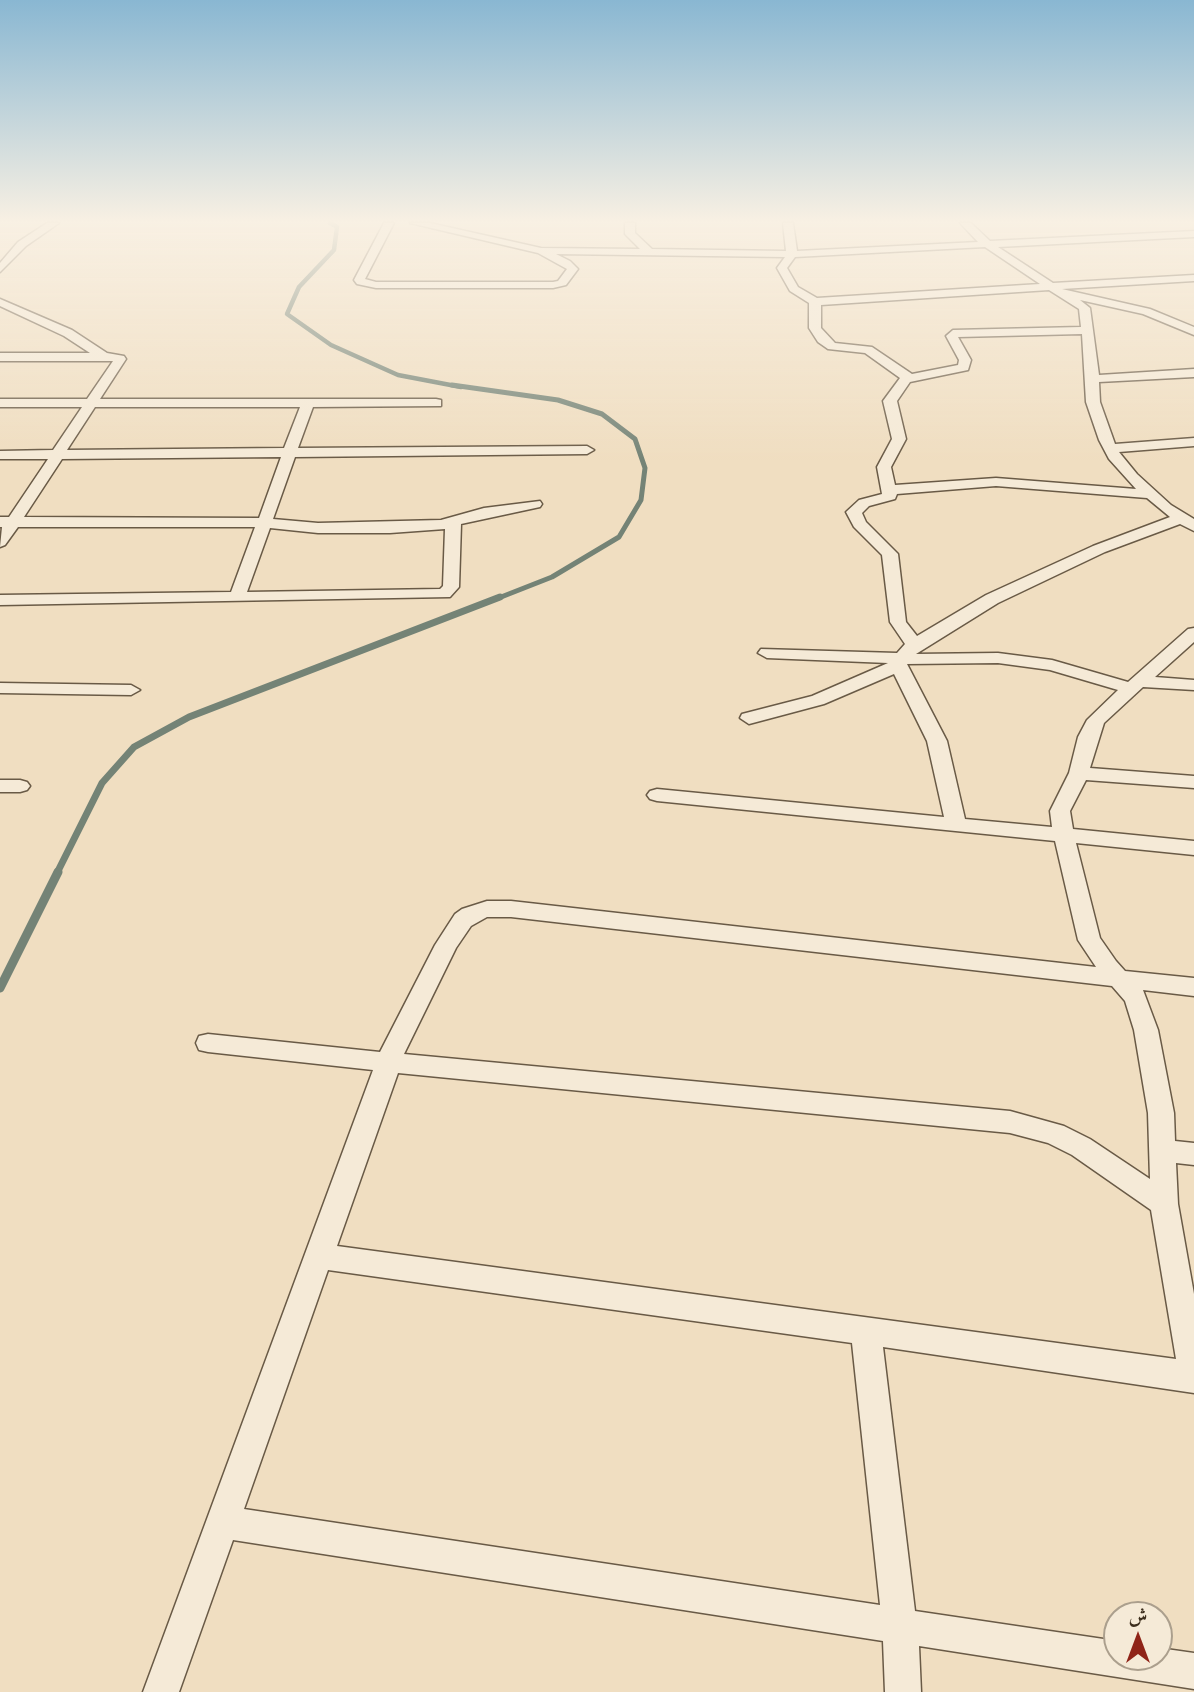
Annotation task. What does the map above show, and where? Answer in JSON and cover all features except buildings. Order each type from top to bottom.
[{"type":"street","points":[[0,302],[68,333],[104,357]]},
{"type":"street","points":[[815,302],[815,328],[822,340],[832,346],[868,350],[890,363],[906,375],[907,379]]},
{"type":"street","points":[[1076,302],[1084,308],[1093,402],[1110,448],[1149,494],[1188,522]]},
{"type":"street","points":[[1109,302],[1146,311],[1194,331]]},
{"type":"street","points":[[956,825],[934,733],[905,656],[898,622],[891,557],[855,518],[856,507],[890,497],[884,467],[899,439],[890,401],[907,379],[964,367],[965,360],[953,337],[957,332],[1086,330]]},
{"type":"street","points":[[0,357],[120,359],[58,455],[7,522],[0,542]]},
{"type":"street","points":[[1092,379],[1194,373]]},
{"type":"street","points":[[237,598],[308,402]]},
{"type":"street","points":[[0,403],[436,403]]},
{"type":"street","points":[[1110,448],[1194,442]]},
{"type":"street","points":[[0,455],[587,450]]},
{"type":"street","points":[[889,490],[996,482],[1149,494]]},
{"type":"street","points":[[7,522],[264,523],[306,527],[390,528],[453,522],[484,513],[536,504]]},
{"type":"street","points":[[0,600],[448,593],[451,587],[453,522]]},
{"type":"street","points":[[749,718],[818,700],[905,656],[992,599],[1035,578],[1099,549],[1188,522]]},
{"type":"street","points":[[321,1256],[1194,1377],[1164,1203],[1155,1069],[1146,1030],[1136,998],[1123,980],[1108,967],[1089,940],[1072,861],[1063,835],[1060,811],[1079,773],[1088,737],[1096,720],[1194,633]]},
{"type":"street","points":[[767,653],[989,657],[1027,661],[1138,685],[1194,685]]},
{"type":"street","points":[[0,688],[131,691]]},
{"type":"street","points":[[1079,773],[1194,782]]},
{"type":"street","points":[[657,795],[1194,848]]},
{"type":"street","points":[[161,1692],[389,1063],[426,980],[446,945],[470,914],[487,909],[679,927],[1194,987]]},
{"type":"street","points":[[208,1044],[1010,1122],[1055,1134],[1081,1147],[1164,1203]]},
{"type":"street","points":[[1162,1150],[1194,1154]]},
{"type":"street","points":[[866,1331],[881,1480],[900,1625],[903,1692]]},
{"type":"street","points":[[223,1522],[1194,1671]]},
{"type":"waterway","points":[[292,302],[287,314],[331,345],[398,375],[461,387]]},
{"type":"waterway","points":[[452,385],[558,400],[602,414],[635,439],[645,468],[641,500],[619,537],[552,577],[496,599]]},
{"type":"waterway","points":[[57,873],[102,783],[134,747],[189,717],[500,597]]},
{"type":"waterway","points":[[0,988],[58,872]]}]
